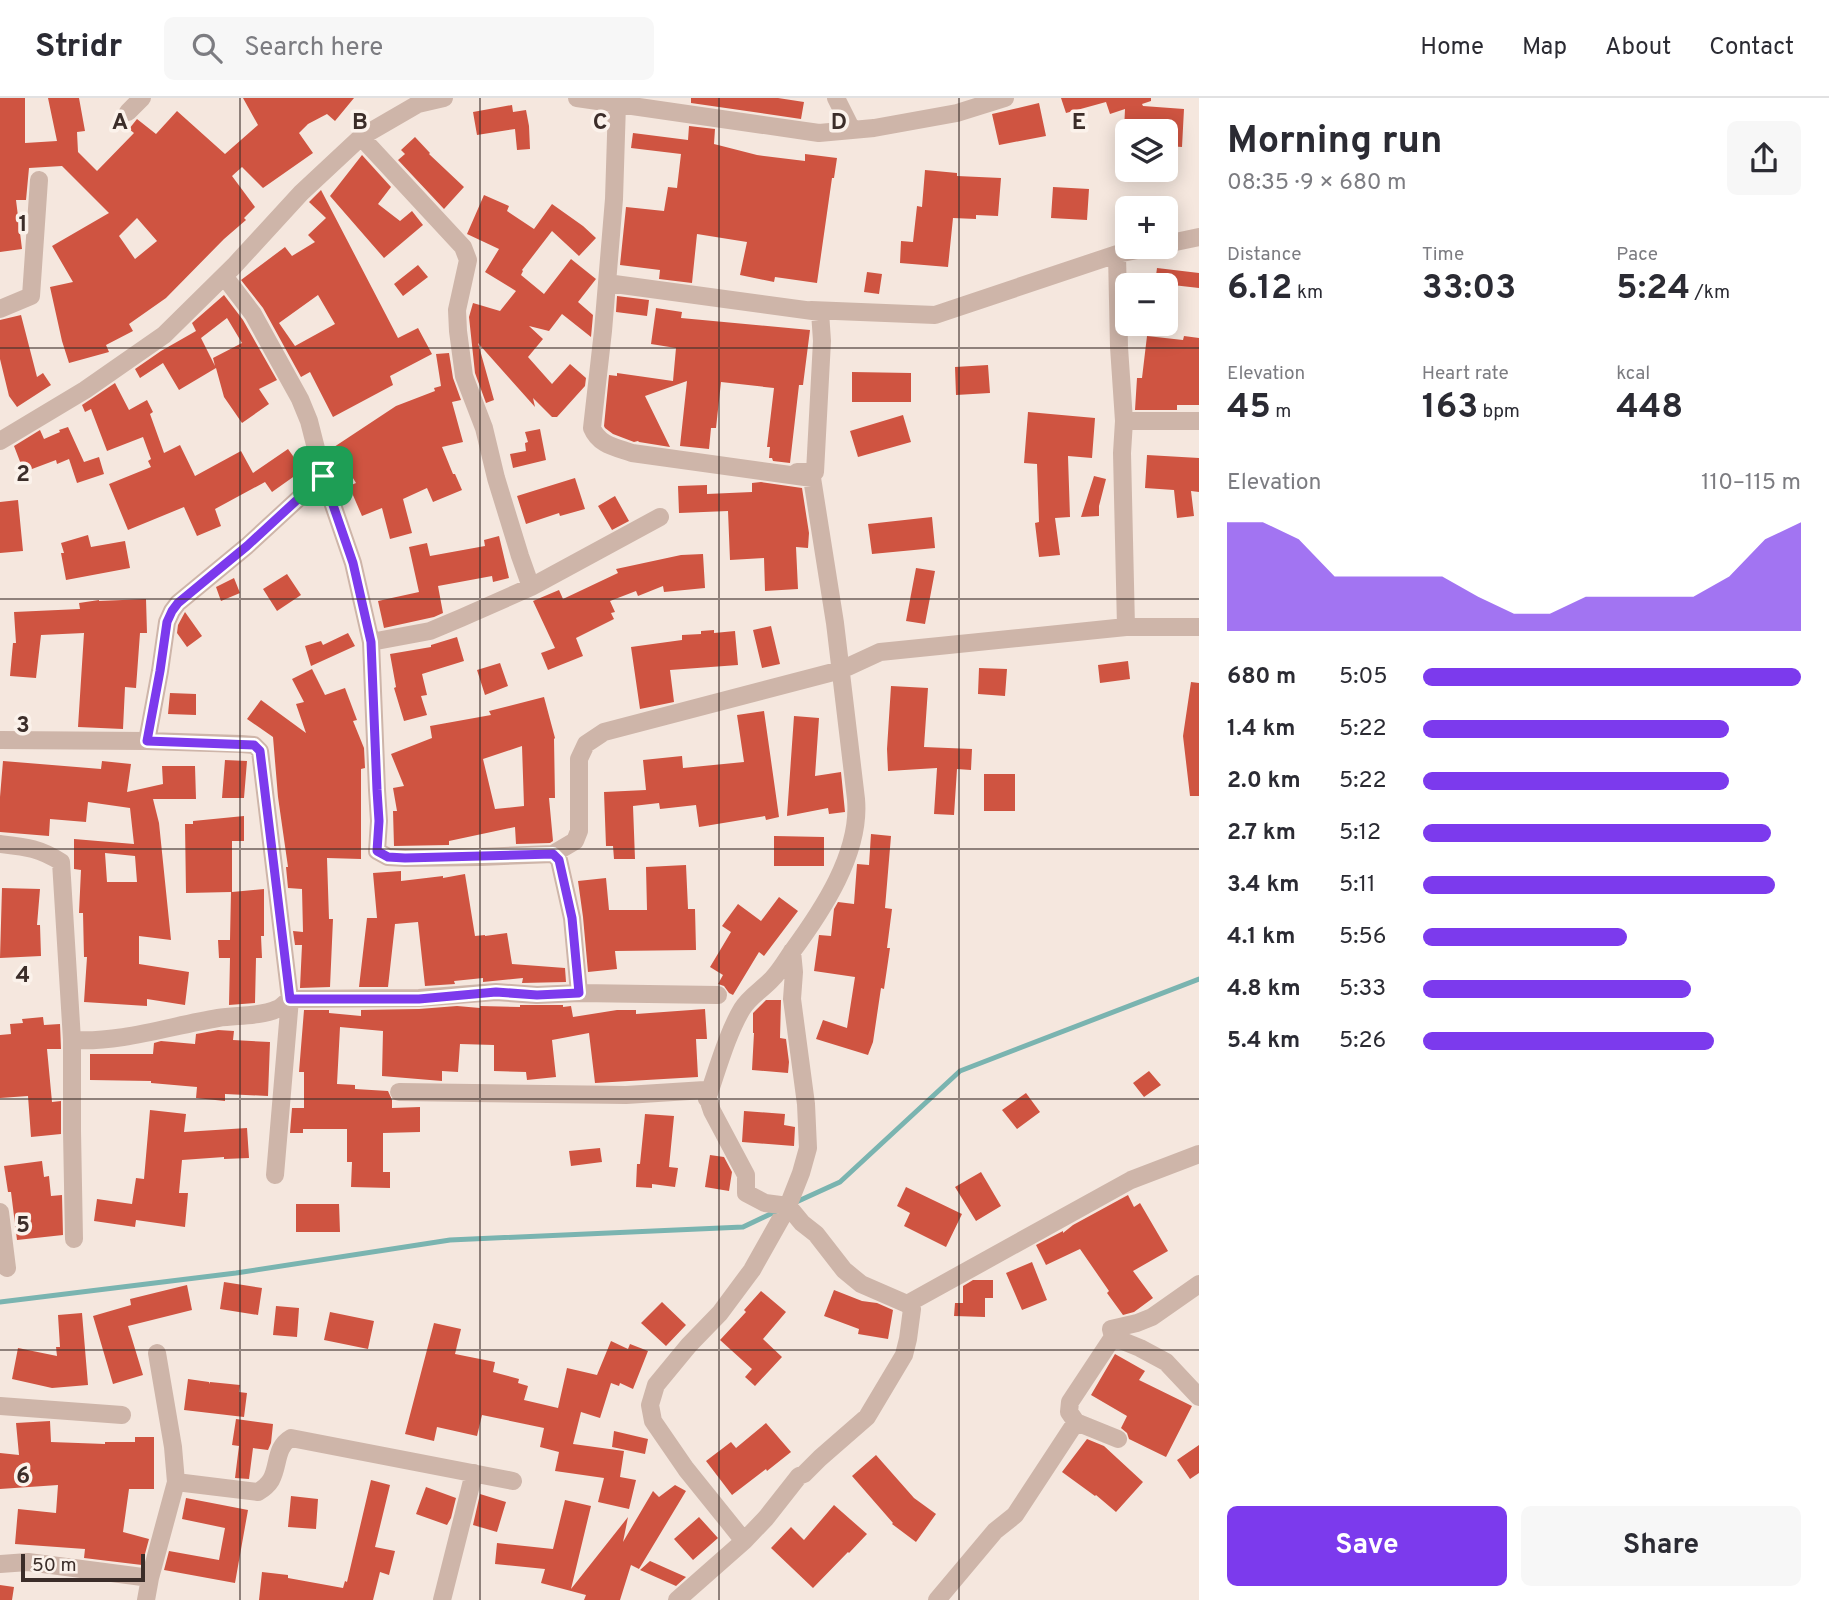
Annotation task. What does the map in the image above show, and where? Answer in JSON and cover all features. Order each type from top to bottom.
[{"type":"street","points":[[128,112],[142,98]]},
{"type":"street","points":[[0,441],[85,390],[164,335],[301,193],[398,106],[444,98]]},
{"type":"street","points":[[577,98],[617,104],[682,106],[818,133],[874,128],[957,113],[1005,98]]},
{"type":"street","points":[[836,98],[852,130]]},
{"type":"street","points":[[617,104],[614,199],[592,428],[596,438],[606,445],[632,453],[812,478],[835,623],[856,799],[857,827],[841,873],[806,934],[772,979],[750,997],[741,1010],[707,1099]]},
{"type":"street","points":[[361,137],[463,247],[468,260],[457,310],[464,376],[484,428],[496,478],[531,587]]},
{"type":"street","points":[[0,309],[31,296],[39,180]]},
{"type":"street","points":[[1178,241],[1199,237]]},
{"type":"street","points":[[794,309],[935,315],[1115,255]]},
{"type":"street","points":[[1117,259],[1124,421],[1122,453],[1126,627]]},
{"type":"street","points":[[223,276],[253,314],[300,399],[353,563],[371,642],[379,814],[377,851],[388,857],[553,854],[575,841],[581,819],[579,759],[586,744],[604,732],[841,670],[880,652],[1126,627],[1199,627]]},
{"type":"street","points":[[607,283],[820,312],[822,341],[815,472],[769,472]]},
{"type":"street","points":[[1124,421],[1199,421]]},
{"type":"street","points":[[147,741],[167,622],[172,611],[323,476]]},
{"type":"street","points":[[371,642],[430,631],[531,587],[660,517]]},
{"type":"street","points":[[0,740],[254,745],[260,751],[290,999],[275,1175]]},
{"type":"street","points":[[0,844],[29,847],[45,852],[61,862],[72,1040],[74,1239]]},
{"type":"street","points":[[553,854],[559,860],[572,918],[579,993]]},
{"type":"street","points":[[744,1541],[686,1469],[653,1421],[650,1405],[656,1385],[720,1312],[752,1270],[788,1206],[808,1148],[806,1104],[792,999],[792,951]]},
{"type":"street","points":[[72,1040],[92,1041],[262,1013],[278,1009],[290,999],[419,999],[496,992],[537,995],[579,993],[718,996]]},
{"type":"street","points":[[400,1092],[626,1095],[705,1090],[707,1099],[746,1175],[746,1193],[765,1203],[788,1206],[802,1223],[816,1234],[844,1270],[861,1284],[907,1304],[912,1309],[904,1355],[867,1417],[799,1476],[744,1541],[677,1600]]},
{"type":"street","points":[[907,1304],[1131,1180],[1199,1154]]},
{"type":"street","points":[[0,1212],[7,1268]]},
{"type":"street","points":[[1118,1439],[1076,1422],[1069,1412],[1070,1402],[1113,1337],[1111,1329],[1152,1317],[1199,1284]]},
{"type":"street","points":[[1113,1337],[1166,1362],[1197,1390]]},
{"type":"street","points":[[146,1600],[176,1482],[173,1447],[157,1353]]},
{"type":"street","points":[[0,1406],[122,1416]]},
{"type":"street","points":[[937,1600],[995,1531],[1015,1515],[1076,1422]]},
{"type":"street","points":[[176,1482],[258,1492],[272,1479],[279,1452],[285,1441],[292,1438],[513,1481]]},
{"type":"street","points":[[442,1600],[474,1473]]},
{"type":"street","points":[[0,1564],[28,1562],[150,1578]]},
{"type":"building","points":[[0,98],[25,98],[25,143],[57,141],[48,98],[79,98],[85,131],[77,132],[78,152],[97,171],[134,133],[129,129],[137,119],[156,134],[177,111],[225,154],[258,125],[243,98],[354,98],[335,121],[327,114],[308,124],[299,133],[313,153],[263,188],[242,167],[232,176],[255,207],[244,218],[246,220],[166,298],[129,324],[133,331],[106,345],[109,352],[69,363],[62,341],[50,287],[73,282],[52,246],[109,213],[62,166],[29,168],[26,200],[16,200],[22,249],[0,252]],"holes":[[[137,218],[157,241],[135,259],[119,236]]]},
{"type":"building","points":[[691,98],[778,98],[804,102],[801,119],[691,103]]},
{"type":"building","points":[[1061,98],[1151,98],[1151,101],[1142,104],[1143,106],[1184,109],[1182,147],[1178,147],[1178,119],[1125,119],[1125,109],[1110,114],[1106,102],[1066,113]]},
{"type":"building","points":[[1039,103],[1046,136],[999,145],[992,114]]},
{"type":"building","points":[[512,105],[513,112],[526,110],[530,149],[517,150],[515,129],[477,135],[473,112]]},
{"type":"building","points":[[689,126],[715,129],[714,144],[757,155],[805,161],[805,154],[837,158],[817,283],[775,277],[774,282],[740,275],[747,242],[697,234],[692,283],[659,279],[660,270],[620,265],[626,207],[664,211],[668,187],[677,188],[681,154],[631,148],[633,133],[688,140]]},
{"type":"building","points":[[415,137],[464,187],[444,209],[398,160],[405,154],[401,150]]},
{"type":"building","points":[[362,155],[391,187],[378,204],[400,221],[412,211],[423,225],[384,258],[330,196]]},
{"type":"building","points":[[925,170],[957,173],[957,176],[1001,178],[998,216],[953,218],[948,267],[900,263],[901,241],[913,242],[917,206],[922,207]]},
{"type":"building","points":[[1053,187],[1089,189],[1087,220],[1051,218]]},
{"type":"building","points":[[321,190],[398,338],[418,328],[432,354],[390,376],[393,385],[333,417],[310,372],[301,377],[263,308],[241,280],[285,247],[292,256],[315,242],[308,235],[326,218],[309,202]],"holes":[[[318,295],[335,324],[295,346],[279,323]]]},
{"type":"building","points":[[484,195],[509,206],[507,211],[534,229],[552,204],[596,238],[579,256],[552,231],[522,270],[521,275],[544,294],[571,259],[596,279],[578,302],[593,315],[591,337],[562,314],[549,331],[529,326],[543,339],[528,357],[552,384],[570,364],[586,378],[585,386],[557,417],[552,417],[533,398],[535,407],[478,343],[494,400],[486,403],[475,373],[469,317],[473,303],[500,311],[516,291],[485,272],[499,249],[467,234]]},
{"type":"building","points":[[418,265],[428,277],[403,296],[394,284]]},
{"type":"building","points":[[1157,268],[1199,273],[1199,288],[1178,286],[1178,273],[1156,273]]},
{"type":"building","points":[[867,272],[882,274],[879,294],[864,292]]},
{"type":"building","points":[[224,295],[243,320],[277,380],[259,389],[269,404],[242,423],[224,397],[216,368],[179,390],[163,363],[140,378],[135,369],[196,331],[192,323]],"holes":[[[227,318],[242,343],[213,358],[215,366],[201,338]]]},
{"type":"building","points":[[617,296],[649,300],[647,316],[616,312]]},
{"type":"building","points":[[656,308],[682,312],[681,318],[810,330],[803,385],[799,385],[790,463],[769,458],[770,447],[767,447],[774,388],[721,382],[716,428],[711,428],[709,449],[680,446],[687,381],[645,396],[670,447],[634,442],[605,428],[609,375],[617,376],[617,373],[673,381],[676,348],[651,344]]},
{"type":"building","points":[[21,315],[37,377],[43,373],[51,385],[17,407],[9,396],[0,359],[0,320]]},
{"type":"building","points":[[1147,336],[1183,340],[1184,336],[1199,338],[1199,405],[1177,405],[1177,410],[1135,410],[1137,378],[1142,378]]},
{"type":"building","points":[[449,353],[453,378],[461,400],[452,402],[463,442],[442,447],[462,490],[433,502],[427,488],[403,499],[412,533],[390,539],[382,508],[362,516],[349,486],[356,483],[334,447],[396,406],[435,391],[434,388],[441,386],[436,354]]},
{"type":"building","points":[[988,365],[990,393],[956,395],[955,367]]},
{"type":"building","points":[[852,372],[911,373],[911,402],[852,402]]},
{"type":"building","points":[[115,383],[129,410],[147,400],[164,453],[180,445],[195,476],[241,451],[253,473],[288,449],[303,470],[272,492],[265,482],[215,509],[221,526],[197,536],[184,507],[128,530],[109,484],[151,467],[143,437],[107,451],[91,409],[85,412],[82,405]]},
{"type":"building","points":[[1028,412],[1095,418],[1092,458],[1068,456],[1070,517],[1055,518],[1060,555],[1039,557],[1035,523],[1039,522],[1037,464],[1024,463]]},
{"type":"building","points":[[903,415],[911,442],[858,457],[850,431]]},
{"type":"building","points":[[68,427],[84,462],[99,457],[104,474],[77,483],[69,459],[57,464],[56,460],[24,472],[14,446],[40,430],[44,439]]},
{"type":"building","points":[[540,429],[546,460],[513,468],[510,454],[526,451],[525,443],[528,442],[525,432]]},
{"type":"building","points":[[1147,455],[1199,458],[1199,492],[1191,491],[1194,516],[1177,518],[1174,490],[1145,488]]},
{"type":"building","points":[[1094,476],[1106,479],[1099,516],[1081,517]]},
{"type":"building","points":[[575,478],[585,509],[560,516],[559,513],[526,524],[517,496]]},
{"type":"building","points":[[752,483],[802,488],[809,533],[808,548],[796,547],[798,589],[765,591],[764,558],[730,560],[728,511],[679,513],[678,486],[707,485],[707,494],[752,492]]},
{"type":"building","points":[[615,496],[629,521],[612,530],[598,506]]},
{"type":"building","points":[[18,500],[23,551],[0,553],[0,502]]},
{"type":"building","points":[[932,517],[935,548],[872,554],[868,524]]},
{"type":"building","points":[[88,535],[91,547],[125,541],[130,568],[66,580],[61,543]]},
{"type":"building","points":[[499,536],[509,578],[493,582],[492,576],[438,586],[443,613],[384,628],[378,601],[419,592],[409,547],[427,543],[430,556],[485,546],[484,540]]},
{"type":"building","points":[[703,554],[705,588],[664,592],[663,586],[638,596],[636,591],[610,601],[615,612],[611,613],[614,619],[576,638],[583,656],[548,670],[541,653],[555,648],[533,601],[559,590],[563,599],[618,573],[616,569],[681,555]]},
{"type":"building","points":[[916,568],[935,571],[925,624],[906,621]]},
{"type":"building","points":[[287,574],[301,595],[277,611],[263,589]]},
{"type":"building","points":[[234,578],[240,593],[221,601],[216,587]]},
{"type":"building","points":[[146,599],[147,633],[140,633],[136,688],[125,687],[123,729],[78,727],[84,633],[41,635],[36,678],[10,676],[13,643],[16,643],[14,612],[80,609],[79,603],[99,600]]},
{"type":"building","points":[[185,612],[202,636],[187,647],[177,633]]},
{"type":"building","points":[[771,626],[780,664],[762,668],[753,630]]},
{"type":"building","points":[[714,630],[714,633],[735,631],[738,665],[670,670],[674,702],[640,709],[631,647],[682,640],[682,635]]},
{"type":"building","points":[[348,633],[355,646],[311,666],[305,646],[321,641],[323,645]]},
{"type":"building","points":[[457,637],[464,661],[422,674],[427,695],[421,696],[427,715],[404,721],[394,688],[396,687],[390,654],[431,647]]},
{"type":"building","points":[[1128,661],[1130,679],[1100,683],[1098,665]]},
{"type":"building","points":[[500,663],[508,686],[485,695],[477,670]]},
{"type":"building","points":[[979,668],[1007,669],[1005,696],[978,694]]},
{"type":"building","points":[[312,669],[325,695],[345,688],[357,720],[353,721],[364,748],[365,768],[361,769],[361,859],[327,858],[329,919],[333,919],[330,987],[300,988],[302,945],[295,945],[293,931],[303,932],[302,889],[288,888],[273,737],[247,719],[261,700],[306,733],[296,704],[304,702],[292,679]]},
{"type":"building","points":[[1191,682],[1199,683],[1199,796],[1190,796],[1183,736]]},
{"type":"building","points":[[891,686],[928,688],[924,747],[972,749],[971,770],[957,769],[954,815],[934,814],[937,768],[888,771]]},
{"type":"building","points":[[170,693],[196,694],[196,715],[168,714]]},
{"type":"building","points":[[544,697],[555,738],[555,798],[549,798],[553,841],[516,844],[515,827],[449,841],[449,845],[394,846],[393,811],[397,811],[393,788],[404,786],[391,754],[432,738],[430,726],[491,715],[489,711]],"holes":[[[522,746],[524,806],[495,809],[483,759]]]},
{"type":"building","points":[[764,711],[779,817],[766,820],[765,816],[699,827],[696,805],[660,809],[659,803],[633,806],[635,859],[614,859],[613,846],[606,846],[604,792],[646,790],[643,760],[682,756],[683,768],[744,762],[737,715]]},
{"type":"building","points":[[794,716],[819,718],[815,776],[841,772],[845,812],[829,814],[828,808],[787,816]]},
{"type":"building","points":[[225,760],[247,761],[244,798],[222,798]]},
{"type":"building","points":[[3,761],[101,769],[102,761],[131,764],[127,792],[163,784],[162,766],[195,766],[196,799],[153,799],[159,823],[171,940],[139,936],[139,964],[189,972],[185,1005],[147,999],[147,1006],[84,1002],[87,957],[84,957],[83,913],[79,913],[81,870],[74,869],[74,839],[134,844],[130,808],[88,802],[86,822],[50,819],[49,836],[0,832]],"holes":[[[105,853],[135,856],[137,882],[107,882]]]},
{"type":"building","points":[[984,774],[1015,774],[1015,811],[984,811]]},
{"type":"building","points":[[244,816],[244,841],[232,841],[232,892],[264,889],[264,936],[261,936],[262,958],[256,958],[255,1003],[229,1005],[230,958],[219,958],[218,940],[230,940],[231,892],[186,893],[185,824]]},
{"type":"building","points":[[871,834],[891,836],[885,908],[892,909],[884,989],[881,988],[873,1042],[868,1055],[816,1039],[823,1020],[847,1028],[855,977],[814,971],[819,935],[831,936],[834,909],[838,902],[854,904],[857,864],[869,865]]},
{"type":"building","points":[[774,836],[824,837],[824,866],[774,866]]},
{"type":"building","points":[[686,865],[688,909],[695,909],[696,950],[615,951],[617,969],[588,972],[578,881],[606,878],[609,910],[647,910],[646,867]]},
{"type":"building","points":[[401,871],[401,881],[465,874],[475,936],[507,933],[512,964],[565,968],[566,982],[522,983],[523,978],[483,982],[483,978],[454,981],[455,984],[425,986],[418,922],[395,924],[388,987],[359,987],[367,918],[377,918],[373,873]]},
{"type":"building","points":[[2,888],[40,889],[37,925],[40,925],[41,956],[0,958]]},
{"type":"building","points":[[779,897],[798,911],[764,956],[759,952],[733,995],[718,984],[723,975],[710,967],[731,932],[722,926],[738,904],[761,921]]},
{"type":"building","points":[[766,1000],[781,1000],[780,1038],[786,1039],[788,1073],[752,1070],[753,1013]]},
{"type":"building","points":[[571,1006],[573,1017],[617,1010],[636,1010],[636,1014],[705,1009],[707,1039],[696,1039],[698,1077],[595,1083],[589,1033],[552,1040],[556,1077],[527,1080],[526,1072],[494,1071],[494,1045],[460,1044],[458,1072],[442,1071],[442,1081],[382,1076],[383,1031],[340,1027],[337,1084],[355,1085],[355,1089],[388,1091],[392,1108],[420,1107],[420,1132],[383,1133],[383,1172],[390,1172],[390,1188],[351,1187],[352,1162],[347,1162],[347,1129],[303,1129],[303,1133],[290,1133],[292,1108],[304,1108],[304,1072],[299,1072],[304,1010],[329,1010],[329,1013],[361,1016],[361,1010]]},
{"type":"building","points":[[43,1017],[44,1025],[60,1024],[61,1049],[47,1049],[52,1102],[61,1101],[61,1134],[31,1137],[28,1096],[0,1098],[0,1035],[11,1034],[10,1024],[23,1023],[22,1019]]},
{"type":"building","points":[[218,1030],[234,1031],[233,1040],[270,1042],[268,1096],[225,1094],[225,1101],[196,1098],[197,1087],[151,1081],[90,1080],[90,1054],[153,1054],[154,1043],[161,1041],[195,1044],[196,1034]]},
{"type":"building","points":[[1149,1071],[1161,1085],[1144,1097],[1133,1083]]},
{"type":"building","points":[[1026,1093],[1040,1112],[1017,1129],[1002,1110]]},
{"type":"building","points":[[150,1110],[186,1114],[184,1132],[247,1128],[249,1158],[182,1160],[179,1193],[188,1193],[185,1227],[136,1220],[135,1227],[94,1221],[97,1199],[132,1204],[136,1178],[144,1179]]},
{"type":"building","points":[[744,1111],[785,1114],[784,1125],[795,1127],[794,1146],[742,1142]]},
{"type":"building","points":[[645,1114],[674,1116],[669,1167],[678,1168],[675,1187],[652,1184],[652,1188],[636,1187]]},
{"type":"building","points":[[600,1148],[602,1162],[571,1166],[569,1151]]},
{"type":"building","points":[[710,1155],[724,1157],[732,1172],[729,1191],[705,1187]]},
{"type":"building","points":[[42,1161],[44,1177],[49,1176],[51,1196],[62,1195],[63,1235],[17,1240],[11,1192],[8,1192],[4,1166]]},
{"type":"building","points":[[981,1172],[1001,1206],[976,1221],[955,1187]]},
{"type":"building","points":[[906,1187],[962,1214],[946,1247],[904,1226],[910,1213],[897,1206]]},
{"type":"building","points":[[1128,1195],[1134,1207],[1140,1203],[1168,1251],[1133,1271],[1153,1298],[1134,1312],[1123,1315],[1080,1249],[1046,1265],[1036,1245],[1063,1233]]},
{"type":"building","points":[[296,1204],[339,1204],[340,1232],[296,1232]]},
{"type":"building","points":[[1032,1262],[1047,1300],[1022,1310],[1006,1273]]},
{"type":"building","points":[[973,1280],[993,1280],[993,1298],[985,1298],[985,1317],[954,1316],[955,1303],[963,1303],[963,1286]]},
{"type":"building","points":[[224,1282],[262,1288],[258,1315],[220,1309]]},
{"type":"building","points":[[187,1285],[192,1310],[128,1326],[143,1375],[113,1384],[93,1316],[131,1305],[130,1299]]},
{"type":"building","points":[[834,1290],[893,1310],[888,1339],[858,1334],[859,1329],[824,1316]]},
{"type":"building","points":[[761,1291],[786,1312],[763,1339],[782,1357],[755,1386],[745,1377],[752,1369],[720,1340]]},
{"type":"building","points":[[662,1302],[686,1325],[666,1346],[641,1323]]},
{"type":"building","points":[[276,1306],[299,1308],[297,1337],[273,1335]]},
{"type":"building","points":[[330,1312],[374,1321],[368,1349],[324,1340]]},
{"type":"building","points":[[82,1313],[88,1385],[52,1388],[12,1379],[18,1348],[57,1356],[56,1347],[60,1347],[58,1315]]},
{"type":"building","points":[[434,1323],[461,1329],[455,1354],[495,1362],[493,1372],[519,1379],[518,1383],[528,1386],[524,1400],[558,1408],[567,1368],[597,1375],[611,1341],[628,1349],[630,1344],[648,1351],[633,1389],[620,1383],[619,1386],[611,1383],[600,1418],[581,1412],[573,1444],[624,1451],[620,1477],[636,1480],[629,1509],[598,1502],[604,1478],[555,1471],[559,1452],[540,1447],[544,1428],[482,1415],[477,1436],[437,1427],[434,1441],[405,1434]]},
{"type":"building","points":[[1115,1354],[1145,1371],[1139,1380],[1192,1406],[1166,1457],[1129,1439],[1121,1428],[1127,1416],[1091,1395]]},
{"type":"building","points":[[188,1379],[210,1384],[240,1385],[239,1392],[247,1393],[244,1417],[184,1410]]},
{"type":"building","points":[[236,1419],[273,1424],[268,1450],[253,1448],[249,1479],[235,1478],[239,1446],[232,1445]]},
{"type":"building","points":[[50,1421],[51,1442],[105,1444],[135,1442],[135,1437],[154,1437],[154,1489],[129,1489],[123,1532],[149,1539],[142,1565],[84,1558],[85,1549],[15,1544],[18,1509],[56,1513],[58,1485],[0,1489],[0,1453],[19,1455],[16,1423]]},
{"type":"building","points":[[766,1423],[791,1452],[732,1495],[706,1461],[731,1442],[736,1448]]},
{"type":"building","points":[[614,1431],[648,1439],[645,1454],[612,1447]]},
{"type":"building","points":[[1087,1439],[1104,1446],[1143,1482],[1116,1512],[1062,1472]]},
{"type":"building","points":[[1199,1445],[1199,1473],[1190,1479],[1177,1460]]},
{"type":"building","points":[[876,1455],[914,1498],[936,1514],[916,1542],[892,1524],[852,1476]]},
{"type":"building","points":[[371,1480],[390,1485],[375,1547],[395,1551],[389,1575],[380,1572],[373,1600],[259,1600],[262,1572],[343,1588],[345,1581],[347,1582]]},
{"type":"building","points":[[675,1485],[686,1491],[639,1569],[631,1565],[620,1600],[584,1600],[586,1595],[541,1583],[545,1569],[495,1564],[497,1543],[553,1549],[565,1500],[591,1506],[571,1589],[628,1517],[623,1542],[653,1491],[659,1497]]},
{"type":"building","points":[[426,1487],[456,1498],[447,1525],[416,1514]]},
{"type":"building","points":[[480,1494],[506,1502],[497,1532],[473,1525]]},
{"type":"building","points":[[291,1496],[318,1499],[316,1529],[288,1527]]},
{"type":"building","points":[[186,1498],[248,1510],[235,1583],[164,1570],[169,1551],[219,1560],[225,1528],[182,1519]]},
{"type":"building","points":[[834,1505],[867,1534],[813,1588],[771,1548],[791,1527],[804,1540]]},
{"type":"building","points":[[699,1517],[718,1538],[693,1560],[674,1539]]},
{"type":"building","points":[[650,1561],[686,1577],[676,1586],[640,1570]]},
{"type":"building","points":[[0,1585],[14,1587],[12,1600],[0,1600]]},
{"type":"waterway","points":[[794,1203],[840,1182],[960,1071],[1199,979]]},
{"type":"waterway","points":[[0,1302],[236,1273],[450,1240],[743,1227],[779,1210]]},
{"type":"route","points":[[323,476],[353,563],[371,642],[379,807],[377,851],[388,857],[405,858],[553,854],[559,860],[572,918],[579,993],[537,995],[496,992],[419,999],[290,999],[260,751],[254,745],[147,741],[167,622],[172,611],[323,476]]}]
